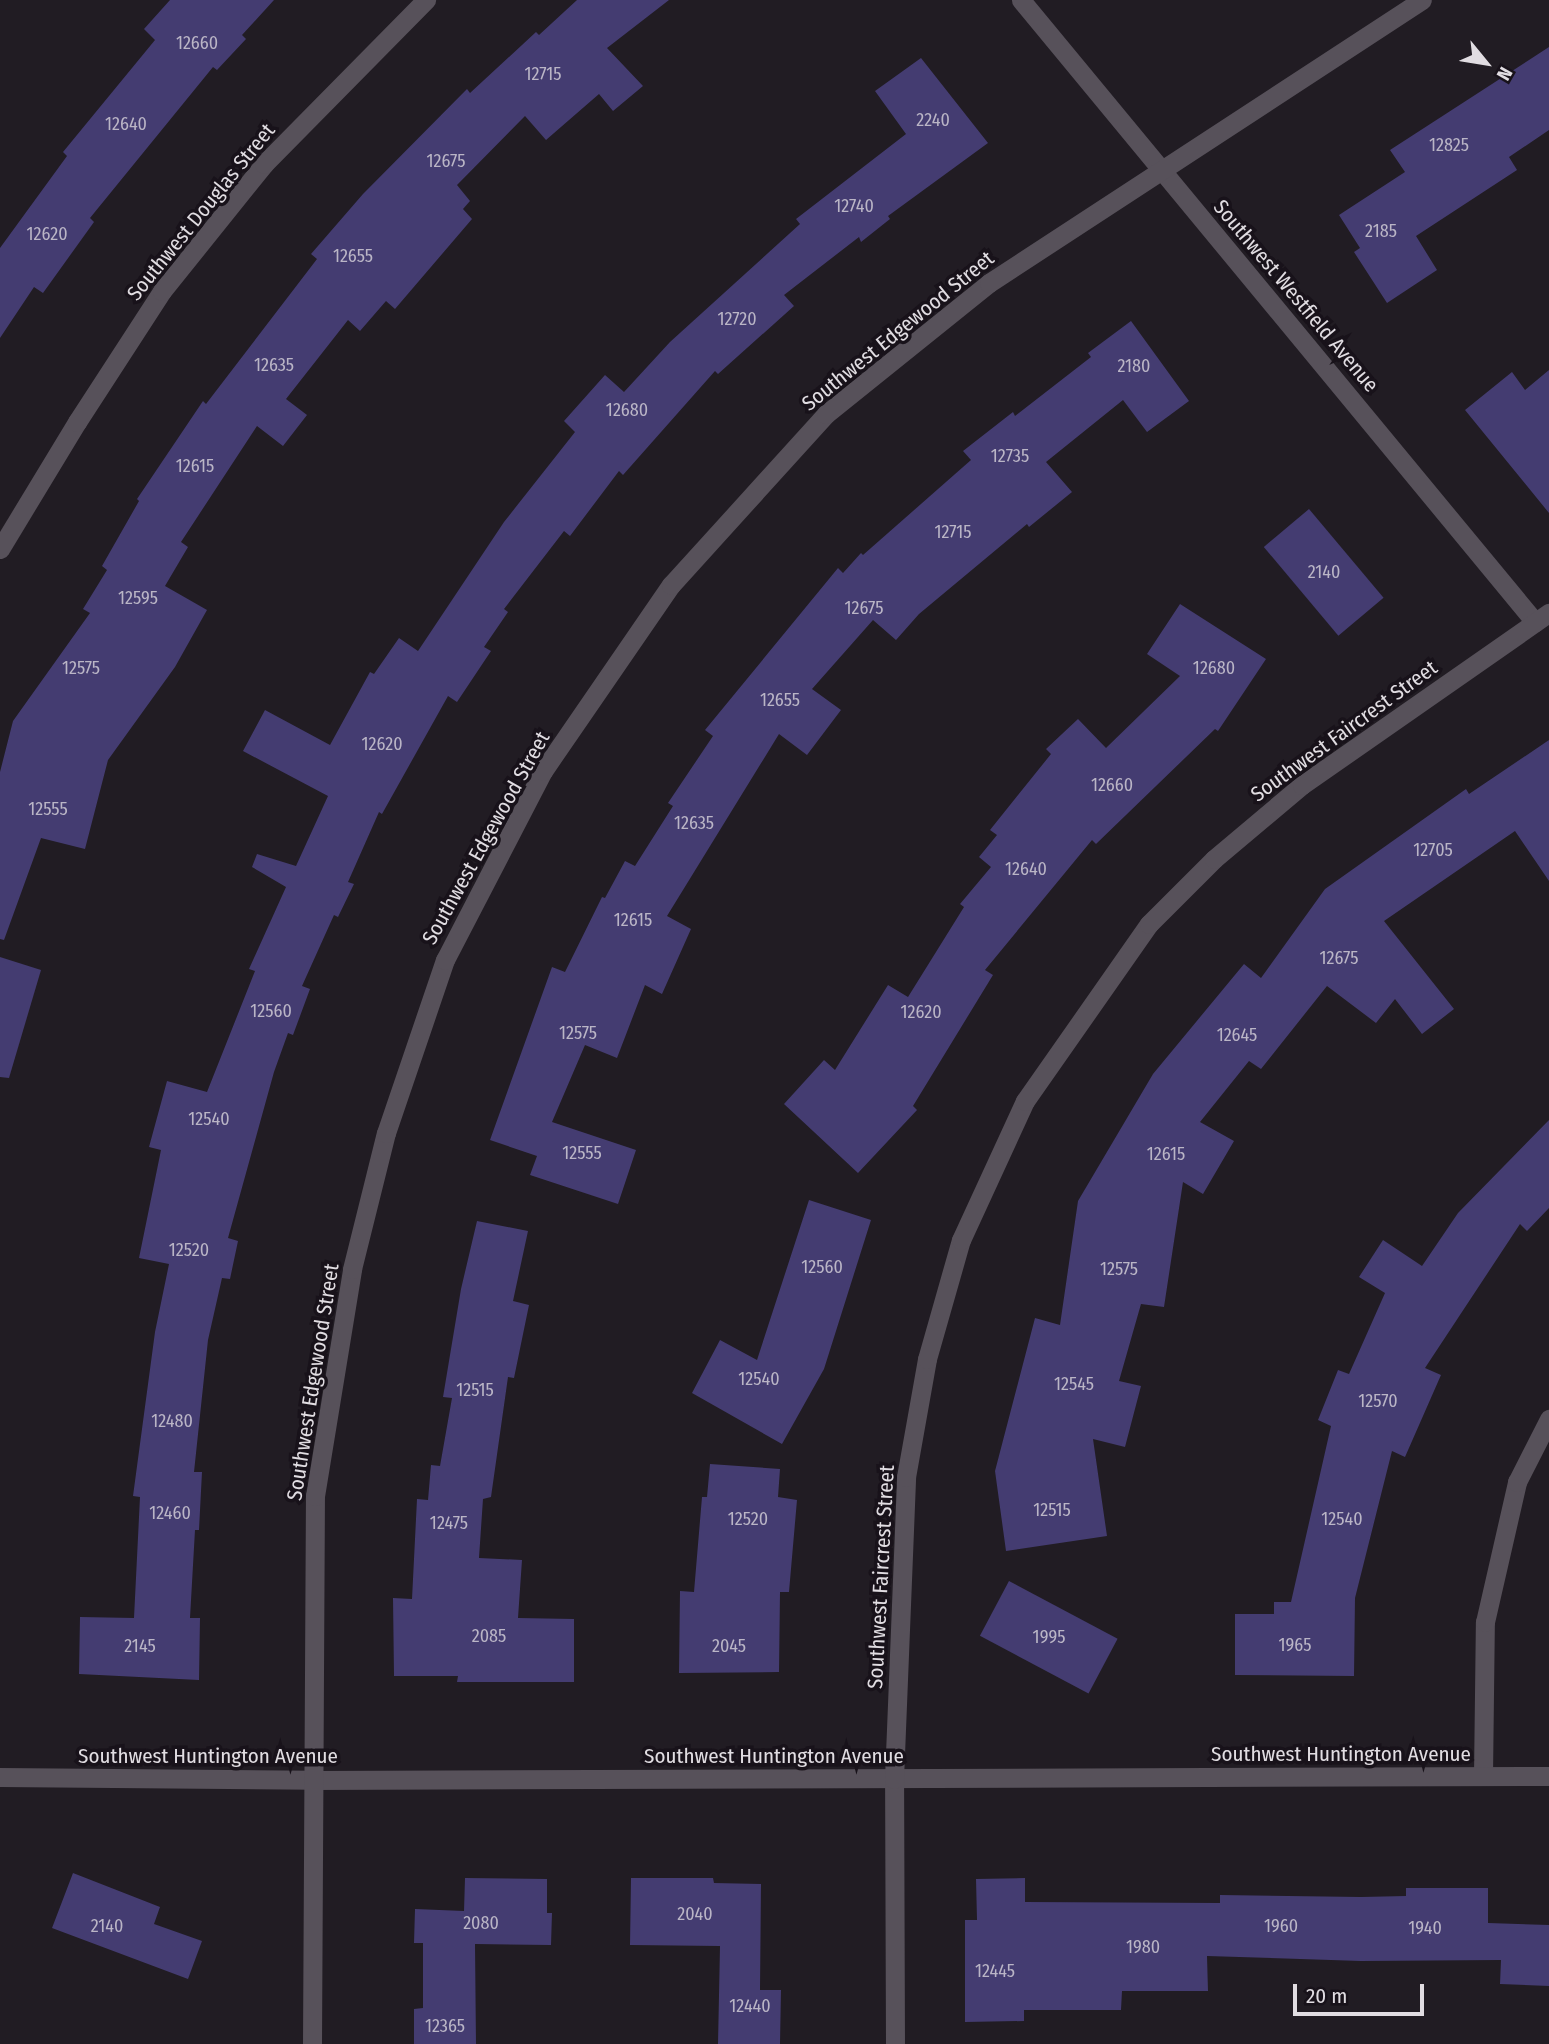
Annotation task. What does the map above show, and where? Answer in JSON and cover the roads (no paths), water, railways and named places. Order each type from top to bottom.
[{"type":"street","name":"Southwest Douglas Street","points":[[0,549],[77,422],[162,291],[264,164],[389,34],[426,0]]},
{"type":"street","name":"Southwest Westfield Avenue","points":[[1021,0],[1542,617]]},
{"type":"street","name":"Southwest Edgewood Street","points":[[312,2044],[315,1496],[352,1269],[386,1133],[445,960],[543,771],[671,585],[826,414],[989,283],[1422,0]]},
{"type":"street","name":"Southwest Faircrest Street","points":[[895,2044],[894,1779],[906,1477],[927,1359],[961,1240],[1025,1101],[1149,924],[1214,859],[1302,785],[1542,617]]},
{"type":"street","points":[[1483,1776],[1485,1622],[1517,1482],[1549,1419]]},
{"type":"street","name":"Southwest Huntington Avenue","points":[[0,1777],[313,1780],[1549,1776]]}]
